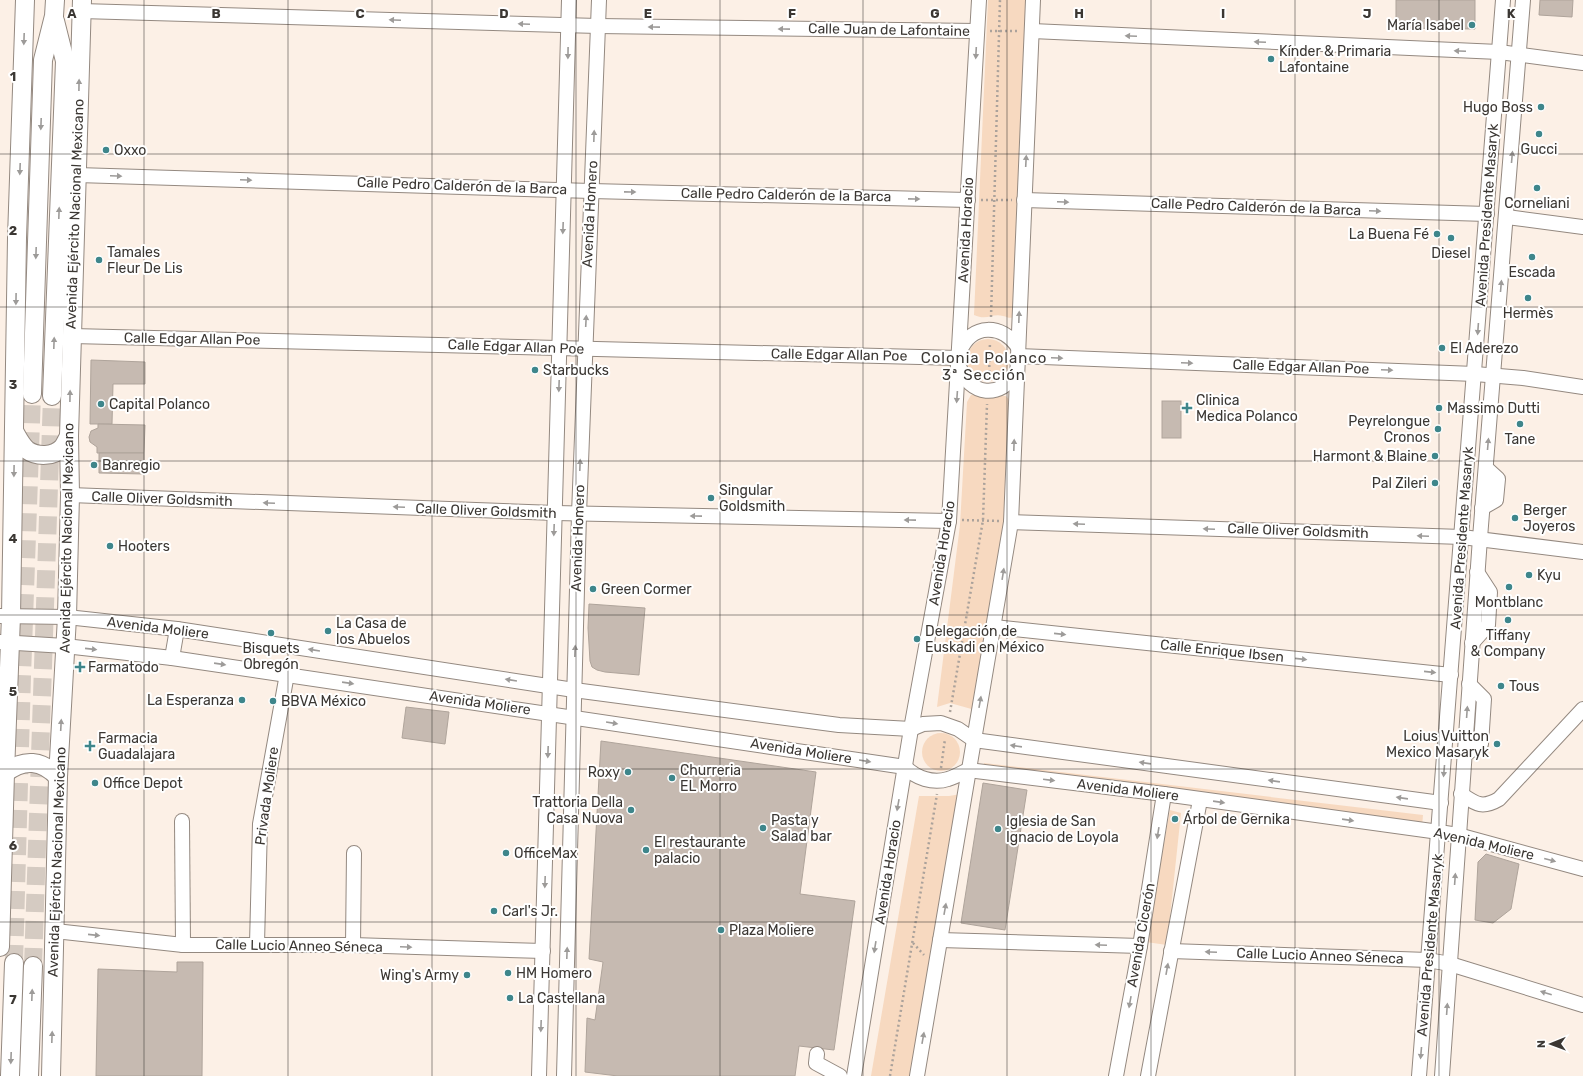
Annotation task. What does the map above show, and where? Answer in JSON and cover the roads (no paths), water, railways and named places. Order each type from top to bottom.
[{"type":"main road","points":[[0,947],[4,773],[5,616],[14,431],[17,238],[25,0]]},
{"type":"main road","name":"Avenida Ejército Nacional Mexicano","points":[[51,1076],[58,777],[67,617],[70,495],[69,436],[81,6]]},
{"type":"main road","name":"Avenida Ejército Nacional Mexicano","points":[[32,394],[43,60],[55,8]]},
{"type":"main road","name":"Avenida Ejército Nacional Mexicano","points":[[52,396],[65,61],[55,8]]},
{"type":"main road","points":[[14,431],[20,442],[27,450],[40,455],[57,452],[63,447],[69,436]]},
{"type":"main road","points":[[4,773],[18,764],[34,763],[49,768],[58,777]]},
{"type":"main road","points":[[10,1076],[14,963]]},
{"type":"main road","name":"Avenida Ejército Nacional Mexicano","points":[[29,1076],[33,966]]},
{"type":"street","name":"Avenida Homero","points":[[539,1076],[565,190],[569,0]]},
{"type":"street","name":"Avenida Homero","points":[[564,1076],[584,349],[599,0]]},
{"type":"street","name":"Avenida Horacio","points":[[854,1076],[911,729],[949,521],[979,0]]},
{"type":"street","points":[[917,1076],[1011,522],[1033,0]]},
{"type":"street","name":"Avenida Presidente Masaryk","points":[[1419,1076],[1503,0]]},
{"type":"street","name":"Avenida Presidente Masaryk","points":[[1442,1076],[1477,572],[1524,0]]},
{"type":"street","name":"Calle Juan de Lafontaine","points":[[81,6],[598,26],[977,32]]},
{"type":"street","points":[[1032,31],[1499,52],[1583,63]]},
{"type":"street","name":"Calle Pedro Calderón de la Barca","points":[[77,175],[565,190],[968,200]]},
{"type":"street","name":"Calle Pedro Calderón de la Barca","points":[[1024,200],[1487,214]]},
{"type":"street","points":[[1507,217],[1583,227]]},
{"type":"street","points":[[1017,372],[1010,382],[1003,387],[988,391],[979,389],[972,385],[964,377],[959,358],[964,343],[975,333],[982,330],[991,330],[1004,333],[1018,352]]},
{"type":"street","name":"Calle Edgar Allan Poe","points":[[72,336],[959,358]]},
{"type":"street","name":"Calle Edgar Allan Poe","points":[[1018,352],[1475,374],[1523,378],[1583,387]]},
{"type":"street","name":"Calle Oliver Goldsmith","points":[[70,495],[579,514],[949,521]]},
{"type":"street","name":"Calle Oliver Goldsmith","points":[[1011,522],[1462,537],[1480,538],[1583,552]]},
{"type":"street","name":"Avenida Moliere","points":[[5,616],[67,617],[177,629],[574,690],[839,726],[911,729],[923,724],[941,723],[958,729],[974,740],[1441,803]]},
{"type":"street","name":"Calle Enrique Ibsen","points":[[994,627],[1451,674]]},
{"type":"street","points":[[172,658],[177,629]]},
{"type":"street","name":"Avenida Moliere","points":[[5,642],[65,646],[172,658],[287,674],[905,767],[916,775],[933,780],[949,779],[968,770],[1164,794],[1439,832],[1458,835],[1583,869]]},
{"type":"street","name":"Privada Moliere","points":[[257,944],[260,824],[287,674]]},
{"type":"street","points":[[1461,794],[1472,802],[1480,805],[1490,804],[1499,799],[1582,712]]},
{"type":"street","name":"Avenida Cicerón","points":[[1116,1076],[1140,946],[1164,794]]},
{"type":"street","points":[[1148,1076],[1200,800]]},
{"type":"street","points":[[182,821],[183,945]]},
{"type":"street","points":[[353,946],[354,852]]},
{"type":"street","name":"Calle Lucio Anneo Séneca","points":[[55,931],[183,945],[257,944],[543,951]]},
{"type":"street","points":[[940,940],[1140,946]]},
{"type":"street","name":"Calle Lucio Anneo Séneca","points":[[1171,951],[1428,960],[1450,964],[1583,1005]]},
{"type":"street","points":[[817,1054],[816,1063],[840,1076]]},
{"type":"tunnel","points":[[14,963],[32,394]]},
{"type":"tunnel","points":[[33,966],[52,396]]},
{"type":"place","name":"María Isabel","points":[[1472,25]]},
{"type":"place","name":"Kínder & Primaria Lafontaine","points":[[1271,59]]},
{"type":"place","name":"Hugo Boss","points":[[1541,107]]},
{"type":"place","name":"Gucci","points":[[1539,134]]},
{"type":"place","name":"Oxxo","points":[[106,150]]},
{"type":"place","name":"Corneliani","points":[[1537,188]]},
{"type":"place","name":"La Buena Fé","points":[[1437,234]]},
{"type":"place","name":"Diesel","points":[[1451,238]]},
{"type":"place","name":"Escada","points":[[1532,257]]},
{"type":"place","name":"Tamales Fleur De Lis","points":[[99,260]]},
{"type":"place","name":"Hermès","points":[[1528,298]]},
{"type":"place","name":"El Aderezo","points":[[1442,348]]},
{"type":"place","name":"Starbucks","points":[[535,370]]},
{"type":"place","name":"Capital Polanco","points":[[101,404]]},
{"type":"place","name":"Clinica Medica Polanco","points":[[1187,408]]},
{"type":"place","name":"Massimo Dutti","points":[[1439,408]]},
{"type":"place","name":"Tane","points":[[1520,424]]},
{"type":"place","name":"Peyrelongue Cronos","points":[[1438,429]]},
{"type":"place","name":"Harmont & Blaine","points":[[1435,456]]},
{"type":"place","name":"Banregio","points":[[94,465]]},
{"type":"place","name":"Pal Zileri","points":[[1435,483]]},
{"type":"place","name":"Singular Goldsmith","points":[[711,498]]},
{"type":"place","name":"Berger Joyeros","points":[[1515,518]]},
{"type":"place","name":"Hooters","points":[[110,546]]},
{"type":"place","name":"Kyu","points":[[1529,575]]},
{"type":"place","name":"Montblanc","points":[[1509,587]]},
{"type":"place","name":"Green Cormer","points":[[593,589]]},
{"type":"place","name":"Tiffany & Company","points":[[1508,620]]},
{"type":"place","name":"La Casa de los Abuelos","points":[[328,631]]},
{"type":"place","name":"Bisquets Obregón","points":[[271,633]]},
{"type":"place","name":"Delegación de Euskadi en México","points":[[917,639]]},
{"type":"place","name":"Farmatodo","points":[[80,667]]},
{"type":"place","name":"Tous","points":[[1501,686]]},
{"type":"place","name":"La Esperanza","points":[[242,700]]},
{"type":"place","name":"BBVA México","points":[[273,701]]},
{"type":"place","name":"Loius Vuitton Mexico Masaryk","points":[[1497,744]]},
{"type":"place","name":"Farmacia Guadalajara","points":[[90,746]]},
{"type":"place","name":"Roxy","points":[[628,772]]},
{"type":"place","name":"Churreria EL Morro","points":[[672,778]]},
{"type":"place","name":"Office Depot","points":[[95,783]]},
{"type":"place","name":"Trattoria Della Casa Nuova","points":[[631,810]]},
{"type":"place","name":"Árbol de Gernika","points":[[1175,819]]},
{"type":"place","name":"Pasta y Salad bar","points":[[763,828]]},
{"type":"place","name":"Iglesia de San Ignacio de Loyola","points":[[998,829]]},
{"type":"place","name":"El restaurante palacio","points":[[646,850]]},
{"type":"place","name":"OfficeMax","points":[[506,853]]},
{"type":"place","name":"Carl's Jr.","points":[[494,911]]},
{"type":"place","name":"Plaza Moliere","points":[[721,930]]},
{"type":"place","name":"HM Homero","points":[[508,973]]},
{"type":"place","name":"Wing's Army","points":[[467,975]]},
{"type":"place","name":"La Castellana","points":[[510,998]]},
{"type":"district","name":"Colonia Polanco 3ª Sección","points":[[984,366]]}]
